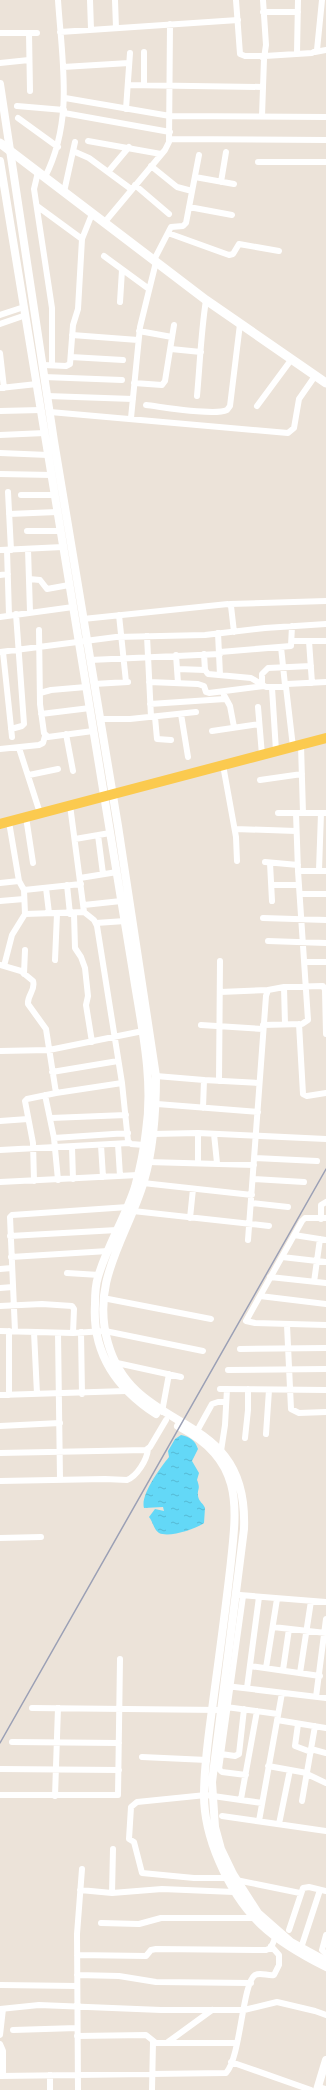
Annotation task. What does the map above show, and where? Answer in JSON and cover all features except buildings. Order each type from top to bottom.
[{"type":"main road","points":[[6,148],[206,300],[326,383]]},
{"type":"main road","points":[[4,823],[326,738]]},
{"type":"street","points":[[52,365],[52,308],[34,183],[55,157],[64,112],[65,98],[58,0]]},
{"type":"street","points":[[90,0],[91,29]]},
{"type":"street","points":[[115,0],[116,28]]},
{"type":"street","points":[[236,0],[240,54],[265,57],[326,50]]},
{"type":"street","points":[[262,116],[265,57],[263,0]]},
{"type":"street","points":[[297,54],[298,0]]},
{"type":"street","points":[[315,52],[319,46],[322,0]]},
{"type":"street","points":[[264,12],[298,12]]},
{"type":"street","points":[[60,32],[238,20]]},
{"type":"street","points":[[104,223],[168,146],[170,139],[170,24]]},
{"type":"street","points":[[0,33],[37,33]]},
{"type":"street","points":[[29,33],[30,92]]},
{"type":"street","points":[[144,52],[144,85]]},
{"type":"street","points":[[126,109],[130,53]]},
{"type":"street","points":[[0,63],[29,60]]},
{"type":"street","points":[[63,67],[129,63]]},
{"type":"street","points":[[0,84],[6,148],[43,365],[47,396],[45,432],[48,455],[73,606],[90,660],[90,708],[93,731],[108,796],[156,1076],[156,1104],[153,1134],[143,1183],[130,1209],[117,1230],[99,1275],[96,1287],[99,1331],[108,1363],[126,1391],[144,1406],[195,1436],[218,1457],[228,1476],[235,1500],[234,1536],[218,1709],[208,1795]]},
{"type":"street","points":[[128,85],[263,87]]},
{"type":"street","points":[[65,98],[170,116],[326,117]]},
{"type":"street","points":[[17,106],[64,112],[170,132]]},
{"type":"street","points":[[18,118],[58,147]]},
{"type":"street","points":[[170,139],[326,140]]},
{"type":"street","points":[[88,141],[161,154]]},
{"type":"street","points":[[64,192],[75,142]]},
{"type":"street","points":[[108,172],[129,148]]},
{"type":"street","points":[[73,151],[85,156],[133,187],[169,214]]},
{"type":"street","points":[[222,182],[226,152]]},
{"type":"street","points":[[131,418],[139,331],[155,261],[168,233],[173,226],[185,225],[198,155]]},
{"type":"street","points":[[0,160],[37,384],[45,411],[83,619],[83,641],[90,685],[100,719],[108,796],[110,833],[143,1032],[150,1094],[144,1145],[138,1175],[130,1209],[105,1279],[99,1331],[108,1343],[117,1363],[136,1390],[162,1412],[197,1431],[221,1450],[238,1477],[244,1511],[239,1595],[226,1686],[218,1709],[207,1760],[208,1795],[218,1839],[232,1879],[234,1892],[253,1918],[275,1938],[300,1954],[326,1967]]},
{"type":"street","points":[[258,162],[326,162]]},
{"type":"street","points":[[151,166],[177,187],[192,191]]},
{"type":"street","points":[[195,177],[234,184]]},
{"type":"street","points":[[37,206],[82,239]]},
{"type":"street","points":[[189,207],[232,215]]},
{"type":"street","points":[[43,365],[69,365],[72,335],[78,309],[82,239],[92,214]]},
{"type":"street","points":[[168,233],[229,255],[233,254],[239,244],[279,251]]},
{"type":"street","points":[[104,256],[149,289]]},
{"type":"street","points":[[120,302],[122,270]]},
{"type":"street","points":[[197,396],[201,352],[200,336],[206,300]]},
{"type":"street","points":[[0,315],[25,311]]},
{"type":"street","points":[[0,324],[25,311]]},
{"type":"street","points":[[146,405],[203,411],[222,412],[227,410],[230,406],[240,324]]},
{"type":"street","points":[[134,383],[163,384],[166,378],[174,325]]},
{"type":"street","points":[[139,331],[172,337]]},
{"type":"street","points":[[72,335],[138,340]]},
{"type":"street","points":[[171,348],[201,352]]},
{"type":"street","points":[[0,353],[2,388],[37,384]]},
{"type":"street","points":[[71,357],[123,360]]},
{"type":"street","points":[[257,406],[291,360]]},
{"type":"street","points":[[0,410],[45,411],[288,433],[294,428],[299,399],[315,376]]},
{"type":"street","points":[[44,377],[122,380]]},
{"type":"street","points":[[47,396],[133,399]]},
{"type":"street","points":[[0,435],[45,432]]},
{"type":"street","points":[[0,453],[48,455]]},
{"type":"street","points":[[0,474],[52,475]]},
{"type":"street","points":[[8,492],[9,514],[6,550],[9,615]]},
{"type":"street","points":[[21,495],[55,495]]},
{"type":"street","points":[[9,514],[57,512]]},
{"type":"street","points":[[27,531],[60,531]]},
{"type":"street","points":[[6,550],[63,547]]},
{"type":"street","points":[[28,549],[30,612]]},
{"type":"street","points":[[0,575],[8,574]]},
{"type":"street","points":[[29,579],[40,580],[47,589],[69,585]]},
{"type":"street","points":[[83,619],[230,604],[326,601]]},
{"type":"street","points":[[230,604],[234,632]]},
{"type":"street","points":[[0,617],[73,606]]},
{"type":"street","points":[[11,729],[24,724],[16,614]]},
{"type":"street","points":[[40,693],[90,685],[127,682],[119,616]]},
{"type":"street","points":[[12,737],[3,686],[2,652],[39,646],[122,637],[234,632],[326,624]]},
{"type":"street","points":[[90,660],[220,653],[291,646],[292,626]]},
{"type":"street","points":[[0,749],[40,746],[43,743],[45,736],[41,714],[39,630]]},
{"type":"street","points":[[218,633],[220,675]]},
{"type":"street","points":[[147,636],[150,704],[157,740],[171,740]]},
{"type":"street","points":[[292,641],[326,641]]},
{"type":"street","points":[[309,641],[312,683]]},
{"type":"street","points":[[281,647],[285,686],[298,746],[302,774],[303,813]]},
{"type":"street","points":[[204,654],[205,670],[208,674],[254,679],[263,686]]},
{"type":"street","points":[[176,655],[178,683]]},
{"type":"street","points":[[263,686],[262,674],[268,668],[311,666]]},
{"type":"street","points":[[178,669],[205,670]]},
{"type":"street","points":[[149,682],[202,684],[206,692],[209,694],[263,686],[272,688],[326,682]]},
{"type":"street","points":[[272,688],[276,751]]},
{"type":"street","points":[[223,692],[225,699],[230,706],[234,727]]},
{"type":"street","points":[[150,704],[225,699]]},
{"type":"street","points":[[258,707],[262,755]]},
{"type":"street","points":[[41,714],[90,708]]},
{"type":"street","points":[[100,719],[153,717],[196,712]]},
{"type":"street","points":[[181,714],[188,757]]},
{"type":"street","points":[[212,731],[259,724]]},
{"type":"street","points":[[45,736],[93,731]]},
{"type":"street","points":[[66,734],[73,771]]},
{"type":"street","points":[[19,748],[29,775],[40,814]]},
{"type":"street","points":[[223,765],[235,829],[237,861]]},
{"type":"street","points":[[29,775],[58,768]]},
{"type":"street","points":[[260,780],[302,774]]},
{"type":"street","points":[[70,805],[84,912],[96,923],[105,967],[129,1143]]},
{"type":"street","points":[[272,901],[272,885],[268,862],[323,871],[324,813],[278,813]]},
{"type":"street","points":[[201,1025],[220,1027],[263,1027],[299,1024],[308,1020],[296,813]]},
{"type":"street","points":[[26,817],[33,863]]},
{"type":"street","points":[[4,823],[19,881],[24,890],[25,914],[12,935],[2,966],[24,974],[34,983],[28,1004],[44,1026],[56,1093]]},
{"type":"street","points":[[235,829],[296,832]]},
{"type":"street","points":[[75,839],[110,833]]},
{"type":"street","points":[[98,835],[103,874]]},
{"type":"street","points":[[24,890],[67,885],[103,874],[116,872]]},
{"type":"street","points":[[0,883],[19,881]]},
{"type":"street","points":[[67,885],[72,914],[75,948],[81,957],[85,968],[88,996],[86,1005],[92,1042]]},
{"type":"street","points":[[272,885],[299,885]]},
{"type":"street","points":[[46,888],[49,913]]},
{"type":"street","points":[[300,894],[326,894]]},
{"type":"street","points":[[0,901],[24,899]]},
{"type":"street","points":[[84,905],[121,901]]},
{"type":"street","points":[[25,914],[72,914],[84,912]]},
{"type":"street","points":[[55,960],[57,914]]},
{"type":"street","points":[[263,918],[326,920]]},
{"type":"street","points":[[96,923],[125,921]]},
{"type":"street","points":[[268,941],[326,943]]},
{"type":"street","points":[[24,974],[25,950]]},
{"type":"street","points":[[219,1081],[220,961]]},
{"type":"street","points":[[305,962],[326,962]]},
{"type":"street","points":[[220,992],[268,990],[284,987],[324,985],[326,1034]]},
{"type":"street","points":[[284,987],[285,1024]]},
{"type":"street","points":[[248,1240],[255,1158],[263,1027],[268,990]]},
{"type":"street","points":[[299,1024],[304,1094],[307,1096],[326,1093]]},
{"type":"street","points":[[0,1051],[49,1050],[143,1032]]},
{"type":"street","points":[[52,1072],[118,1061]]},
{"type":"street","points":[[156,1076],[259,1083]]},
{"type":"street","points":[[203,1108],[204,1080]]},
{"type":"street","points":[[34,1181],[33,1148],[26,1100],[56,1093],[122,1083]]},
{"type":"street","points":[[45,1095],[51,1118],[58,1180]]},
{"type":"street","points":[[156,1104],[258,1112]]},
{"type":"street","points":[[51,1118],[126,1115]]},
{"type":"street","points":[[0,1121],[28,1119]]},
{"type":"street","points":[[54,1138],[128,1133]]},
{"type":"street","points":[[153,1134],[198,1133],[326,1139]]},
{"type":"street","points":[[198,1133],[198,1163]]},
{"type":"street","points":[[214,1134],[218,1163]]},
{"type":"street","points":[[0,1150],[55,1146],[101,1146],[129,1143],[144,1145]]},
{"type":"street","points":[[118,1144],[120,1176]]},
{"type":"street","points":[[101,1146],[103,1178]]},
{"type":"street","points":[[72,1147],[73,1179]]},
{"type":"street","points":[[255,1158],[317,1161]]},
{"type":"street","points":[[148,1162],[254,1165]]},
{"type":"street","points":[[0,1182],[103,1178],[138,1175]]},
{"type":"street","points":[[253,1179],[304,1182]]},
{"type":"street","points":[[143,1183],[252,1195]]},
{"type":"street","points":[[190,1218],[193,1189]]},
{"type":"street","points":[[326,1202],[321,1205],[323,1218],[304,1219],[246,1319],[247,1322],[326,1326]]},
{"type":"street","points":[[251,1203],[288,1206]]},
{"type":"street","points":[[9,1395],[13,1306],[10,1217],[15,1214],[130,1209],[190,1218],[270,1226]]},
{"type":"street","points":[[10,1236],[117,1230]]},
{"type":"street","points":[[294,1235],[323,1239],[317,1261],[314,1282]]},
{"type":"street","points":[[11,1257],[108,1251]]},
{"type":"street","points":[[282,1257],[326,1262]]},
{"type":"street","points":[[0,1269],[12,1268]]},
{"type":"street","points":[[67,1273],[99,1275]]},
{"type":"street","points":[[270,1277],[326,1283]]},
{"type":"street","points":[[0,1288],[13,1287]]},
{"type":"street","points":[[260,1296],[326,1304]]},
{"type":"street","points":[[103,1298],[211,1319]]},
{"type":"street","points":[[0,1306],[72,1306],[74,1310],[73,1333]]},
{"type":"street","points":[[287,1324],[292,1411],[299,1413],[326,1412]]},
{"type":"street","points":[[0,1331],[73,1333],[99,1331],[203,1351]]},
{"type":"street","points":[[34,1332],[36,1394]]},
{"type":"street","points":[[81,1332],[82,1394]]},
{"type":"street","points":[[58,1333],[60,1479]]},
{"type":"street","points":[[240,1349],[326,1348]]},
{"type":"street","points":[[117,1363],[181,1377]]},
{"type":"street","points":[[228,1370],[326,1369]]},
{"type":"street","points":[[162,1412],[169,1374]]},
{"type":"street","points":[[220,1389],[326,1390]]},
{"type":"street","points":[[221,1450],[227,1389]]},
{"type":"street","points":[[245,1438],[248,1410],[248,1389]]},
{"type":"street","points":[[266,1434],[269,1390]]},
{"type":"street","points":[[0,1395],[82,1394],[126,1391]]},
{"type":"street","points":[[197,1431],[212,1404],[226,1402]]},
{"type":"street","points":[[0,1481],[60,1479],[127,1480],[134,1475],[143,1463],[148,1449],[166,1420]]},
{"type":"street","points":[[0,1426],[60,1423]]},
{"type":"street","points":[[0,1453],[148,1449]]},
{"type":"street","points":[[0,1538],[41,1538]]},
{"type":"street","points":[[239,1595],[277,1600],[326,1602]]},
{"type":"street","points":[[247,1688],[259,1597]]},
{"type":"street","points":[[266,1668],[277,1600]]},
{"type":"street","points":[[300,1673],[311,1601]]},
{"type":"street","points":[[316,1697],[326,1633],[326,1619]]},
{"type":"street","points":[[273,1627],[326,1633]]},
{"type":"street","points":[[283,1670],[289,1629]]},
{"type":"street","points":[[0,1795],[116,1796],[118,1791],[119,1770],[118,1709],[120,1659]]},
{"type":"street","points":[[250,1666],[320,1676]]},
{"type":"street","points":[[226,1686],[326,1698]]},
{"type":"street","points":[[259,1821],[282,1693]]},
{"type":"street","points":[[32,1708],[218,1709],[257,1711],[278,1714]]},
{"type":"street","points":[[55,1796],[58,1708]]},
{"type":"street","points":[[218,1709],[221,1754],[220,1772],[246,1775]]},
{"type":"street","points":[[221,1754],[235,1756],[239,1754],[244,1710]]},
{"type":"street","points":[[241,1799],[257,1711]]},
{"type":"street","points":[[277,1720],[326,1728]]},
{"type":"street","points":[[298,1724],[294,1746],[311,1751],[326,1753]]},
{"type":"street","points":[[302,1801],[314,1726]]},
{"type":"street","points":[[12,1742],[119,1743]]},
{"type":"street","points":[[142,1757],[207,1760]]},
{"type":"street","points":[[268,1766],[307,1774],[326,1783]]},
{"type":"street","points":[[0,1769],[119,1770]]},
{"type":"street","points":[[279,1824],[290,1770]]},
{"type":"street","points":[[262,1802],[208,1795],[134,1803],[131,1807],[129,1839],[134,1842],[142,1873],[194,1878],[232,1879],[300,1893]]},
{"type":"street","points":[[222,1816],[326,1831]]},
{"type":"street","points":[[112,1893],[113,1849]]},
{"type":"street","points":[[78,2090],[77,1955],[82,1869]]},
{"type":"street","points":[[232,1879],[266,1922],[301,1948],[326,1960]]},
{"type":"street","points":[[289,1930],[300,1893],[306,1887],[323,1890],[301,1948]]},
{"type":"street","points":[[80,1890],[112,1893],[162,1889],[234,1892]]},
{"type":"street","points":[[101,1923],[139,1924],[161,1918],[253,1918]]},
{"type":"street","points":[[326,1935],[322,1947],[326,1954]]},
{"type":"street","points":[[77,1955],[146,1956],[151,1950],[156,1949],[266,1950],[271,1946],[275,1938]]},
{"type":"street","points":[[0,2044],[3,2051],[2,2076],[78,2074],[224,2074],[228,2071],[237,2043],[244,2010],[255,1975],[270,1976],[276,1972],[280,1960],[277,1952],[271,1946]]},
{"type":"street","points":[[77,1975],[119,1976],[156,1982],[251,1984]]},
{"type":"street","points":[[0,1985],[77,1986]]},
{"type":"street","points":[[0,2035],[1,2009],[28,2005],[244,2010],[277,2002],[302,2007],[326,2015]]},
{"type":"street","points":[[167,2043],[212,2010]]},
{"type":"street","points":[[13,2030],[77,2028]]},
{"type":"street","points":[[78,2036],[149,2036],[153,2042],[152,2090]]},
{"type":"street","points":[[153,2042],[237,2043]]},
{"type":"street","points":[[231,2062],[318,2089],[326,2060]]},
{"type":"street","points":[[50,2075],[50,2090]]},
{"type":"water","points":[[181,1435],[192,1439],[198,1449],[192,1461],[199,1473],[197,1480],[199,1486],[198,1496],[205,1508],[204,1523],[195,1528],[176,1534],[163,1534],[157,1532],[149,1517],[155,1509],[164,1511],[163,1507],[144,1508],[145,1496],[152,1481],[169,1457],[168,1451],[175,1439]]},
{"type":"railway","points":[[0,1743],[326,1169]]}]
